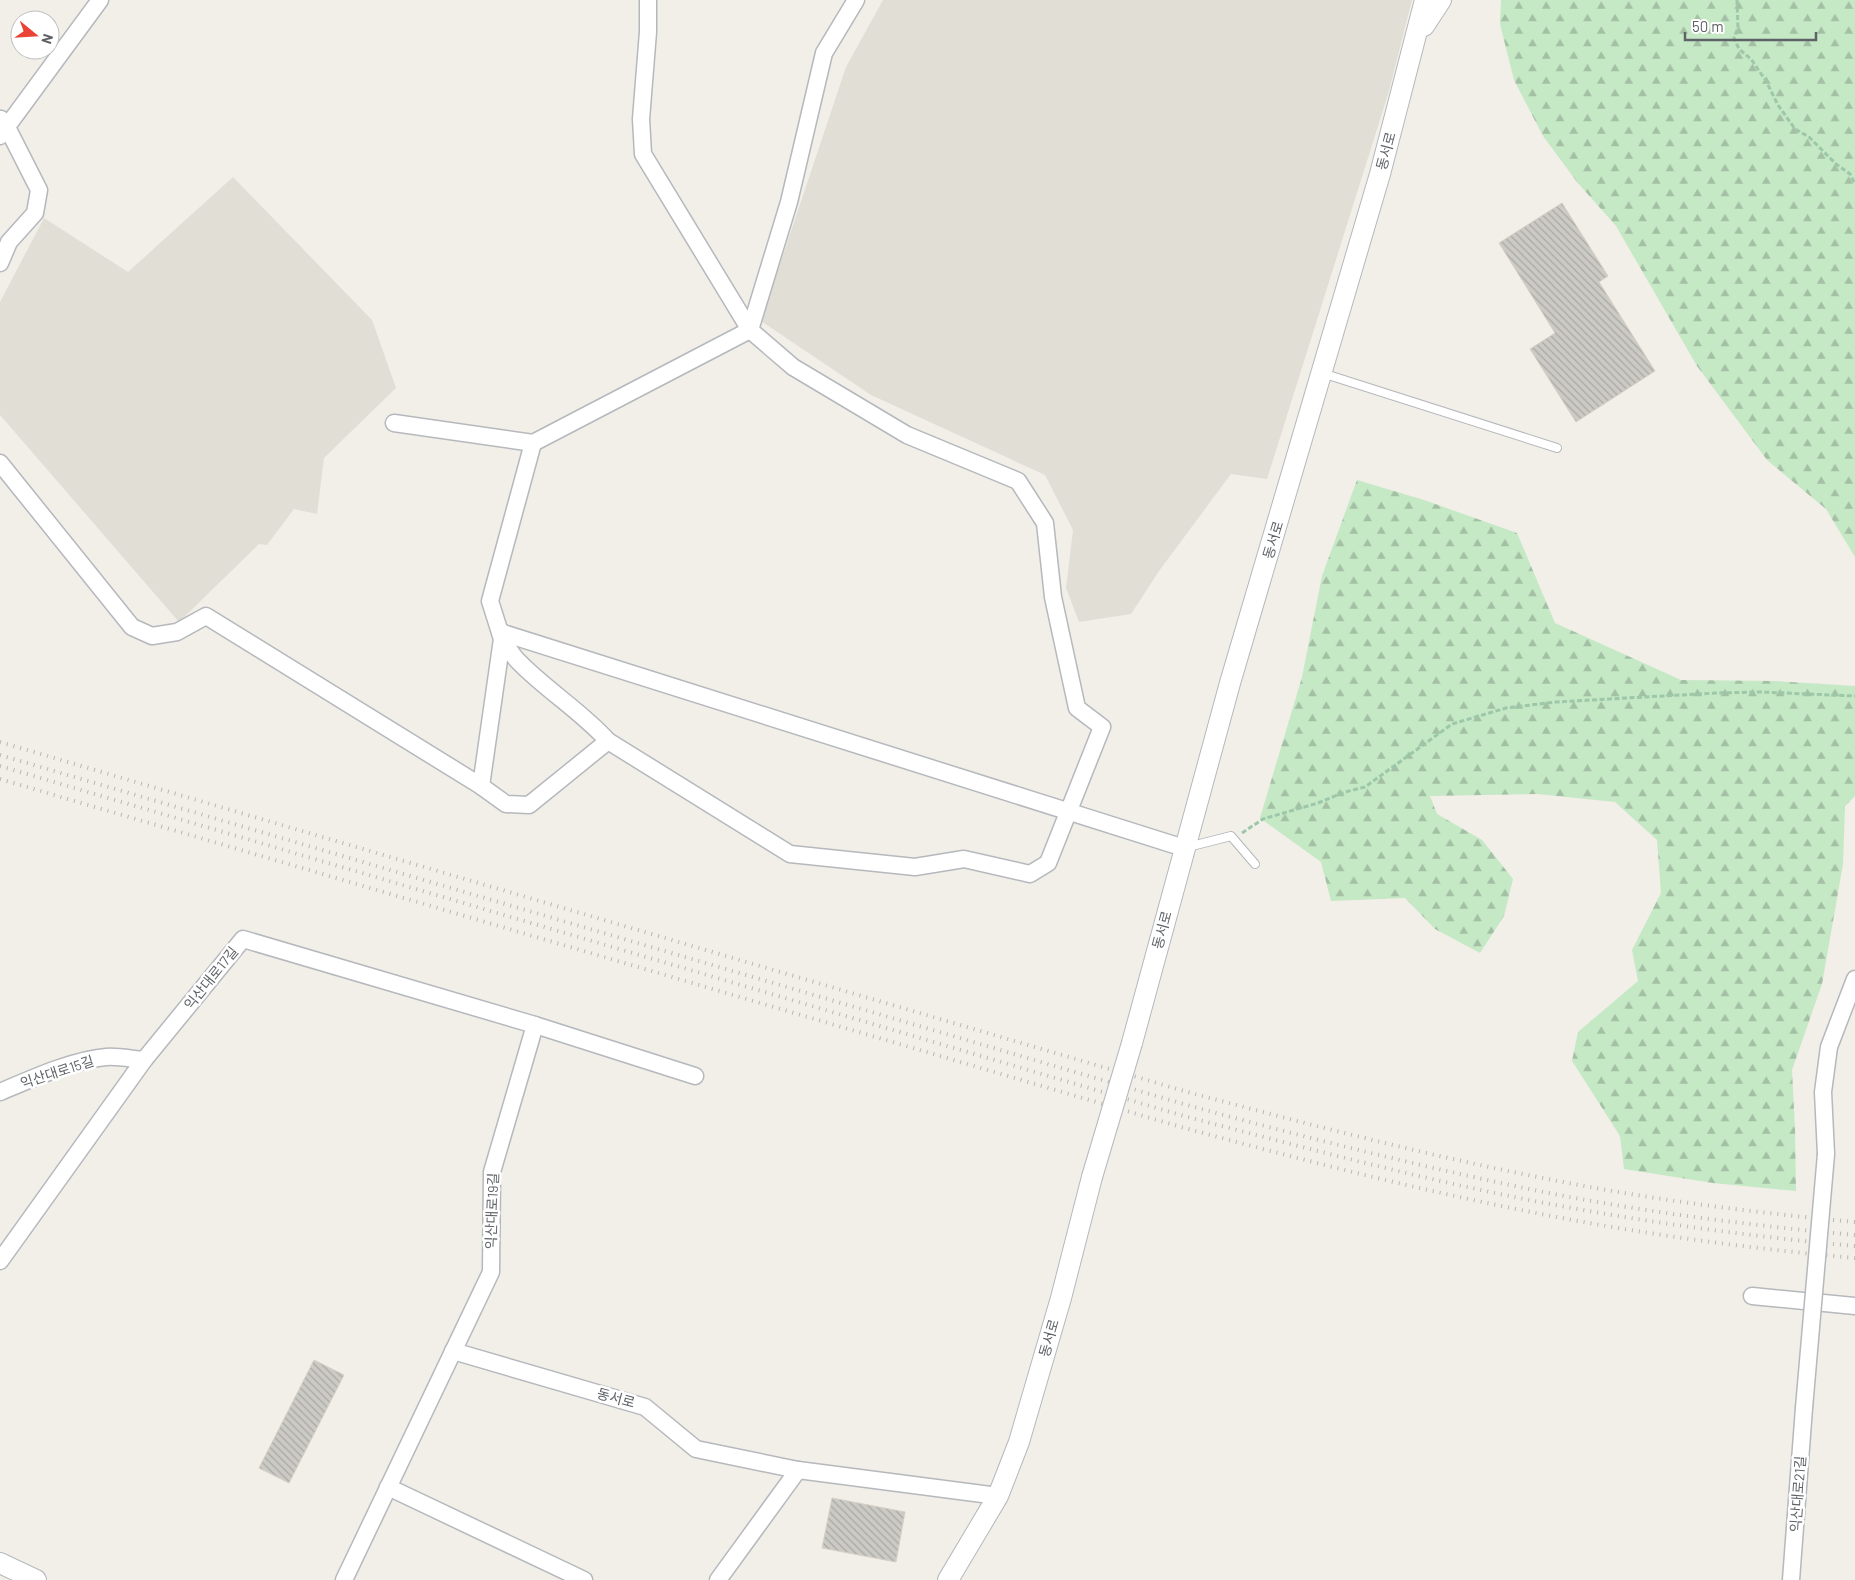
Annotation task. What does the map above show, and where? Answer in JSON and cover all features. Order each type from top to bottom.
[{"type":"street","points":[[0,263],[9,242],[34,213],[39,190],[2,127],[100,0]]},
{"type":"street","points":[[533,443],[490,602],[501,636],[516,660],[549,690],[592,723],[608,741],[790,854],[915,867],[964,859],[1030,874],[1048,863],[1102,727],[1077,708],[1053,597],[1045,523],[1018,481],[907,435],[793,367],[750,330],[643,154],[640,119],[648,32],[648,0]]},
{"type":"street","points":[[394,423],[533,443],[750,330],[789,202],[824,53],[856,0]]},
{"type":"street","name":"동서로","points":[[948,1580],[998,1496],[1019,1442],[1061,1298],[1092,1177],[1132,1043],[1230,684],[1380,174],[1425,0]]},
{"type":"street","points":[[1416,38],[1441,0]]},
{"type":"street","points":[[0,463],[132,627],[152,636],[177,632],[206,616],[481,786],[506,804],[529,805],[608,741]]},
{"type":"street","points":[[501,636],[1184,848]]},
{"type":"street","points":[[481,786],[501,636]]},
{"type":"street","name":"익산대로17길","points":[[0,1262],[144,1060],[243,939],[535,1025]]},
{"type":"street","name":"익산대로21길","points":[[1791,1580],[1826,1154],[1823,1092],[1829,1047],[1855,979]]},
{"type":"street","points":[[535,1025],[695,1076]]},
{"type":"street","name":"익산대로19길","points":[[344,1580],[490,1272],[492,1172],[535,1025]]},
{"type":"street","name":"익산대로15길","points":[[0,1092],[46,1074],[94,1059],[108,1057],[144,1060]]},
{"type":"street","points":[[1752,1296],[1855,1306]]},
{"type":"street","name":"동서로","points":[[453,1351],[645,1406],[696,1449],[798,1470],[998,1496]]},
{"type":"street","points":[[718,1580],[798,1470]]},
{"type":"street","points":[[388,1487],[584,1580]]},
{"type":"street","points":[[0,1563],[36,1580]]},
{"type":"lane","points":[[1322,373],[1556,448]]},
{"type":"lane","points":[[1184,848],[1231,836],[1255,864]]},
{"type":"path","points":[[1737,0],[1738,28],[1734,38],[1739,49],[1751,59],[1766,81],[1778,105],[1795,129],[1809,137],[1836,164],[1850,174],[1855,184]]},
{"type":"path","points":[[1233,839],[1263,819],[1365,787],[1452,724],[1492,712],[1556,702],[1716,693],[1761,692],[1855,696]]},
{"type":"shaded area","points":[[883,0],[1412,0],[1389,91],[1267,479],[1231,474],[1159,571],[1131,614],[1079,622],[1066,588],[1073,530],[1045,475],[871,395],[761,321],[846,67]]},
{"type":"shaded area","points":[[233,177],[372,320],[396,388],[324,458],[317,514],[294,509],[267,545],[259,544],[179,622],[0,415],[0,302],[44,218],[128,272]]},
{"type":"green space","points":[[1501,0],[1855,0],[1855,557],[1826,509],[1767,460],[1697,366],[1616,226],[1577,182],[1543,136],[1514,80],[1500,24]]},
{"type":"green space","points":[[1357,480],[1424,500],[1517,533],[1555,623],[1681,680],[1774,681],[1855,686],[1855,796],[1845,806],[1843,864],[1822,984],[1792,1070],[1796,1191],[1713,1183],[1624,1169],[1620,1136],[1572,1061],[1578,1032],[1638,981],[1632,950],[1661,893],[1657,840],[1615,802],[1538,794],[1430,796],[1437,814],[1482,840],[1513,879],[1504,916],[1480,953],[1435,929],[1405,898],[1331,901],[1321,862],[1260,818],[1302,677],[1322,576]]},
{"type":"building","points":[[1562,203],[1608,276],[1599,282],[1655,371],[1576,422],[1530,349],[1555,333],[1499,243]]},
{"type":"building","points":[[314,1360],[344,1375],[289,1483],[259,1468]]},
{"type":"building","points":[[832,1498],[905,1512],[896,1562],[822,1548]]},
{"type":"railway","points":[[0,742],[1191,1093],[1361,1137],[1447,1158],[1613,1191],[1693,1204],[1855,1222]]},
{"type":"railway","points":[[0,755],[1187,1105],[1315,1139],[1443,1170],[1569,1197],[1773,1227],[1855,1235]]},
{"type":"railway","points":[[0,766],[1184,1116],[1313,1150],[1442,1181],[1570,1208],[1773,1238],[1855,1246]]},
{"type":"railway","points":[[0,779],[1181,1127],[1310,1161],[1483,1202],[1567,1219],[1731,1245],[1855,1258]]}]
